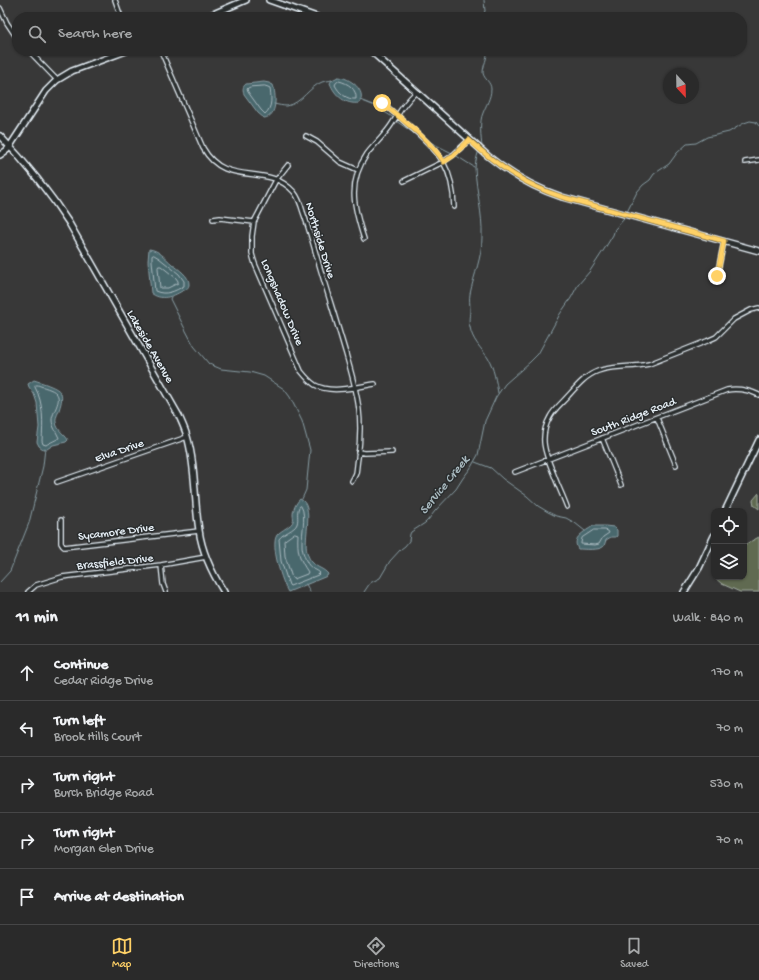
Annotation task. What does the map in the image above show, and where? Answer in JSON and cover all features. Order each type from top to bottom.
[{"type":"street","points":[[115,0],[119,12]]},
{"type":"street","points":[[218,12],[246,0]]},
{"type":"street","points":[[269,0],[303,12]]},
{"type":"street","points":[[0,8],[12,30]]},
{"type":"street","points":[[34,56],[57,80]]},
{"type":"street","points":[[0,155],[7,150],[46,91],[57,80],[72,71],[112,56]]},
{"type":"street","name":"Northside Drive","points":[[163,56],[203,148],[212,160],[231,171],[258,175],[276,180],[287,186],[298,198],[307,222],[355,387],[359,409],[361,437],[356,473],[352,481]]},
{"type":"street","points":[[376,56],[488,156],[506,170],[529,184],[562,197],[759,251]]},
{"type":"street","points":[[364,239],[354,200],[354,187],[358,170],[367,154],[385,134],[397,115],[416,92]]},
{"type":"street","points":[[378,100],[434,148],[444,162],[452,183],[454,207]]},
{"type":"street","name":"Lakeside Avenue","points":[[0,136],[37,178],[69,223],[181,420],[187,437],[192,464],[199,531],[206,557],[213,574],[224,592]]},
{"type":"street","points":[[306,136],[318,142],[340,162],[358,170]]},
{"type":"street","points":[[404,181],[444,162],[453,156],[469,140]]},
{"type":"street","points":[[745,162],[759,160]]},
{"type":"street","name":"Longshadow Drive","points":[[288,165],[276,180],[254,222],[252,236],[252,254],[254,264],[301,371],[308,380],[316,386],[331,390],[374,384]]},
{"type":"street","points":[[213,219],[220,218],[254,222]]},
{"type":"street","points":[[717,276],[724,241]]},
{"type":"street","points":[[567,507],[545,453],[544,432],[554,411],[587,377],[597,371],[607,368],[642,366],[649,364],[716,337],[734,319],[748,311],[759,308]]},
{"type":"street","name":"South Ridge Road","points":[[515,472],[733,389],[747,390],[759,395]]},
{"type":"street","points":[[657,418],[676,466]]},
{"type":"street","name":"Elva Drive","points":[[57,482],[187,437]]},
{"type":"street","points":[[602,438],[621,485]]},
{"type":"street","points":[[727,508],[759,440]]},
{"type":"street","points":[[358,452],[392,452]]},
{"type":"street","name":"Sycamore Drive","points":[[61,520],[61,543],[66,547],[199,531]]},
{"type":"street","points":[[685,592],[711,542]]},
{"type":"street","name":"Brassfield Drive","points":[[28,592],[36,585],[62,577],[161,565],[206,557]]},
{"type":"street","points":[[161,565],[163,584],[166,592]]},
{"type":"green space","points":[[759,493],[759,509],[754,505],[753,500]]},
{"type":"green space","points":[[759,537],[759,592],[740,592],[722,584],[717,580],[747,580],[747,543]]},
{"type":"water","points":[[338,77],[347,79],[356,86],[361,94],[359,103],[350,103],[338,96],[330,83]]},
{"type":"water","points":[[264,82],[273,85],[275,104],[272,114],[269,117],[264,118],[258,113],[244,94],[243,89],[246,84]]},
{"type":"water","points":[[149,249],[159,253],[183,273],[189,282],[189,285],[185,290],[166,297],[159,297],[151,293],[148,261]]},
{"type":"water","points":[[34,380],[58,390],[62,399],[56,422],[59,430],[68,440],[66,442],[53,445],[47,449],[43,449],[37,442],[39,427],[37,403],[28,384]]},
{"type":"water","points":[[300,499],[304,502],[307,508],[308,515],[306,546],[308,555],[315,565],[328,574],[327,576],[288,592],[278,564],[275,540],[279,533],[292,523],[294,508]]},
{"type":"water","points":[[593,526],[614,527],[617,530],[617,536],[606,540],[604,546],[599,549],[578,549],[576,541],[580,535]]},
{"type":"waterway","points":[[484,0],[484,12]]},
{"type":"waterway","points":[[482,147],[481,120],[491,92],[490,84],[483,73],[487,56]]},
{"type":"waterway","points":[[274,104],[287,106],[297,102],[317,84],[324,81],[333,81]]},
{"type":"waterway","points":[[360,100],[375,106],[394,118]]},
{"type":"waterway","points":[[396,121],[418,136]]},
{"type":"waterway","name":"Service Creek","points":[[627,212],[637,192],[643,185],[650,180],[654,174],[669,164],[677,153],[687,144],[696,143],[707,137],[729,132],[750,121],[756,122],[759,126]]},
{"type":"waterway","points":[[428,141],[452,153]]},
{"type":"waterway","points":[[478,153],[475,168],[482,228],[482,245],[470,294],[469,322],[471,332],[477,344],[488,358],[492,366],[498,393]]},
{"type":"waterway","points":[[455,155],[474,167]]},
{"type":"waterway","name":"Service Creek","points":[[364,592],[370,583],[380,578],[390,561],[409,541],[411,532],[428,520],[456,489],[470,469],[478,455],[485,421],[496,397],[505,384],[538,354],[578,285],[590,271],[613,235],[615,229],[624,219]]},
{"type":"waterway","points":[[171,297],[170,299],[194,346],[209,364],[221,369],[250,372],[264,376],[284,389],[290,397],[302,421],[310,450],[306,490],[302,499]]},
{"type":"waterway","points":[[0,582],[10,571],[29,523],[43,466],[45,448]]},
{"type":"waterway","points":[[475,462],[491,468],[538,506],[556,516],[566,518],[585,531]]},
{"type":"waterway","points":[[306,584],[310,592]]},
{"type":"route","points":[[382,103],[434,148],[444,162],[453,156],[469,140],[506,170],[542,190],[562,197],[724,241],[717,276]]}]
